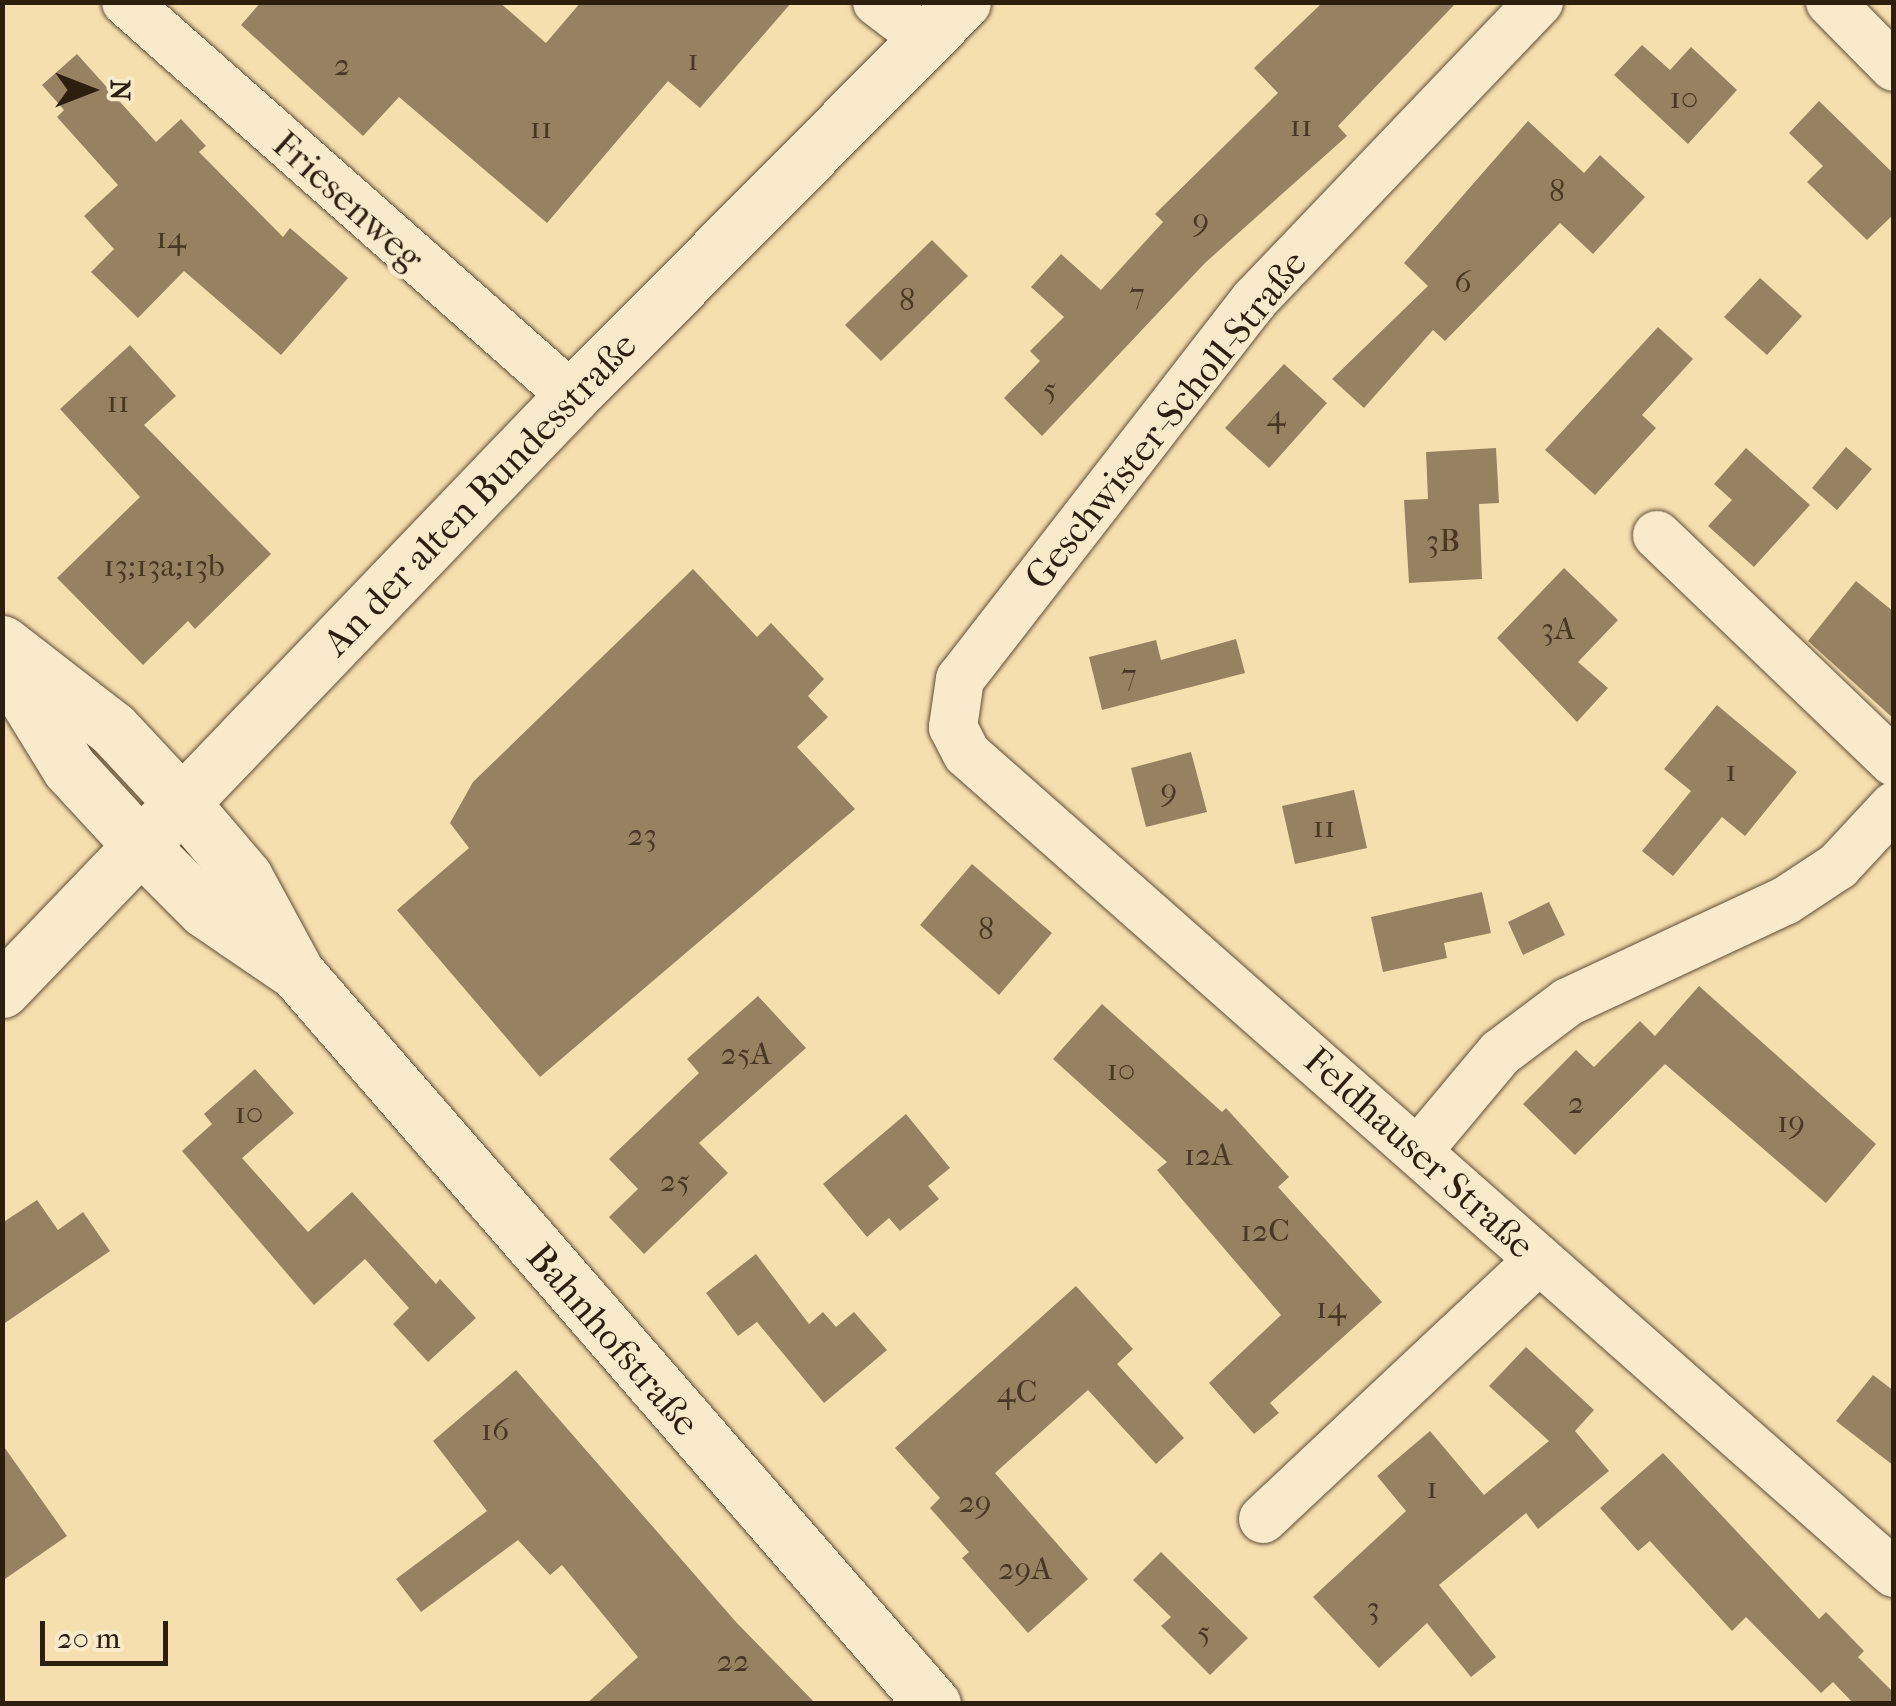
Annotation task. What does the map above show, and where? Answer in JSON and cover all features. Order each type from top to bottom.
[{"type":"street","name":"Friesenweg","points":[[126,2],[572,396]]},
{"type":"street","points":[[877,2],[945,21]]},
{"type":"street","name":"Geschwister-Scholl-Straße","points":[[953,726],[960,680],[1255,298],[1539,2]]},
{"type":"street","points":[[1830,2],[1894,67]]},
{"type":"street","name":"An der alten Bundesstraße","points":[[2,990],[572,396],[945,21]]},
{"type":"street","points":[[1657,535],[1894,762]]},
{"type":"street","name":"Bahnhofstraße","points":[[2,643],[113,729],[182,803],[245,877],[297,973],[933,1704]]},
{"type":"street","name":"Bahnhofstraße","points":[[2,659],[69,768],[142,847],[205,910],[297,973]]},
{"type":"street","name":"Feldhauser Straße","points":[[953,726],[967,754],[1894,1573]]},
{"type":"street","points":[[1418,1151],[1500,1053],[1568,1002],[1785,901],[1838,866],[1894,806]]},
{"type":"street","points":[[1263,1520],[1539,1260]]},
{"type":"building","points":[[261,2],[499,2],[546,43],[581,2],[792,2],[700,108],[668,81],[547,223],[399,97],[363,136],[241,25]]},
{"type":"building","points":[[1323,2],[1457,2],[1338,126],[1347,136],[1205,263],[1042,436],[1004,398],[1040,361],[1030,351],[1064,317],[1031,287],[1061,254],[1101,290],[1163,222],[1155,214],[1278,93],[1254,68]]},
{"type":"building","points":[[1642,45],[1670,70],[1691,47],[1737,90],[1688,144],[1614,75]]},
{"type":"building","points":[[77,54],[156,142],[181,119],[206,146],[199,152],[283,237],[290,228],[348,278],[281,355],[184,271],[138,318],[91,272],[114,249],[84,216],[118,185],[57,117],[64,110],[42,85]]},
{"type":"building","points":[[1819,101],[1894,174],[1894,214],[1867,240],[1807,182],[1823,166],[1789,133]]},
{"type":"building","points":[[1528,121],[1584,173],[1600,155],[1645,197],[1593,254],[1560,223],[1445,341],[1433,330],[1364,408],[1332,379],[1428,286],[1404,263]]},
{"type":"building","points":[[932,240],[968,276],[881,361],[845,325]]},
{"type":"building","points":[[1760,278],[1802,316],[1767,355],[1724,317]]},
{"type":"building","points":[[1658,327],[1693,359],[1642,415],[1656,428],[1595,495],[1545,450]]},
{"type":"building","points":[[130,345],[176,396],[144,425],[271,554],[195,629],[188,621],[143,665],[57,578],[140,497],[60,409]]},
{"type":"building","points":[[1284,364],[1327,403],[1269,468],[1225,428]]},
{"type":"building","points":[[1846,447],[1872,469],[1837,510],[1812,488]]},
{"type":"building","points":[[1496,448],[1499,503],[1479,504],[1482,579],[1409,583],[1404,500],[1428,499],[1426,452]]},
{"type":"building","points":[[1746,448],[1810,505],[1754,567],[1708,526],[1732,500],[1714,484]]},
{"type":"building","points":[[1564,568],[1618,620],[1578,662],[1608,688],[1577,722],[1497,638]]},
{"type":"building","points":[[693,569],[757,637],[771,623],[824,679],[808,696],[828,717],[797,747],[855,809],[540,1077],[397,910],[469,848],[450,823],[473,782]]},
{"type":"building","points":[[1856,581],[1894,612],[1894,719],[1808,641]]},
{"type":"building","points":[[1236,639],[1245,673],[1102,710],[1089,657],[1156,640],[1161,660]]},
{"type":"building","points":[[1717,705],[1797,772],[1745,836],[1722,817],[1673,876],[1642,851],[1691,791],[1664,769]]},
{"type":"building","points":[[1191,752],[1207,812],[1146,827],[1131,768]]},
{"type":"building","points":[[1354,790],[1367,848],[1295,864],[1282,806]]},
{"type":"building","points":[[972,864],[1052,933],[999,995],[920,925]]},
{"type":"building","points":[[1482,892],[1491,933],[1444,943],[1447,958],[1383,972],[1371,917]]},
{"type":"building","points":[[1549,902],[1565,935],[1523,955],[1508,922]]},
{"type":"building","points":[[1699,986],[1876,1144],[1826,1203],[1665,1064],[1575,1155],[1523,1104],[1576,1050],[1594,1067],[1640,1021],[1655,1036]]},
{"type":"building","points":[[758,996],[806,1048],[699,1143],[728,1173],[644,1254],[609,1217],[638,1189],[609,1159],[699,1073],[687,1059]]},
{"type":"building","points":[[1102,1004],[1222,1112],[1226,1108],[1289,1177],[1278,1187],[1382,1302],[1270,1403],[1279,1413],[1254,1434],[1209,1383],[1281,1315],[1157,1170],[1167,1162],[1053,1059]]},
{"type":"building","points":[[255,1069],[294,1113],[242,1158],[308,1232],[352,1192],[436,1284],[440,1279],[476,1318],[428,1362],[393,1324],[409,1308],[365,1259],[314,1305],[182,1151],[212,1124],[204,1114]]},
{"type":"building","points":[[906,1114],[950,1168],[928,1186],[939,1199],[900,1231],[889,1218],[867,1237],[823,1184]]},
{"type":"building","points":[[37,1200],[58,1230],[83,1212],[110,1251],[2,1325],[2,1223]]},
{"type":"building","points":[[756,1254],[809,1324],[823,1312],[836,1327],[854,1312],[887,1350],[824,1403],[757,1322],[738,1336],[706,1293]]},
{"type":"building","points":[[1076,1286],[1133,1349],[1117,1364],[1184,1438],[1156,1464],[1088,1390],[995,1473],[1088,1579],[1028,1633],[962,1558],[969,1552],[930,1508],[940,1498],[895,1448]]},
{"type":"building","points":[[1526,1347],[1594,1410],[1575,1431],[1609,1471],[1538,1529],[1526,1513],[1439,1585],[1496,1657],[1471,1677],[1427,1623],[1379,1668],[1313,1597],[1406,1511],[1377,1476],[1430,1431],[1484,1495],[1549,1441],[1489,1386]]},
{"type":"building","points":[[516,1370],[736,1622],[816,1704],[586,1704],[638,1657],[562,1565],[550,1575],[518,1540],[421,1612],[396,1579],[487,1511],[433,1441]]},
{"type":"building","points":[[1873,1375],[1894,1391],[1894,1466],[1836,1421]]},
{"type":"building","points":[[2,1444],[67,1536],[2,1581]]},
{"type":"building","points":[[1663,1453],[1819,1619],[1826,1612],[1864,1651],[1858,1657],[1894,1693],[1894,1704],[1854,1704],[1833,1682],[1821,1693],[1746,1617],[1732,1631],[1650,1541],[1638,1551],[1600,1508]]},
{"type":"building","points":[[1161,1552],[1248,1638],[1210,1675],[1161,1626],[1171,1617],[1133,1580]]}]
